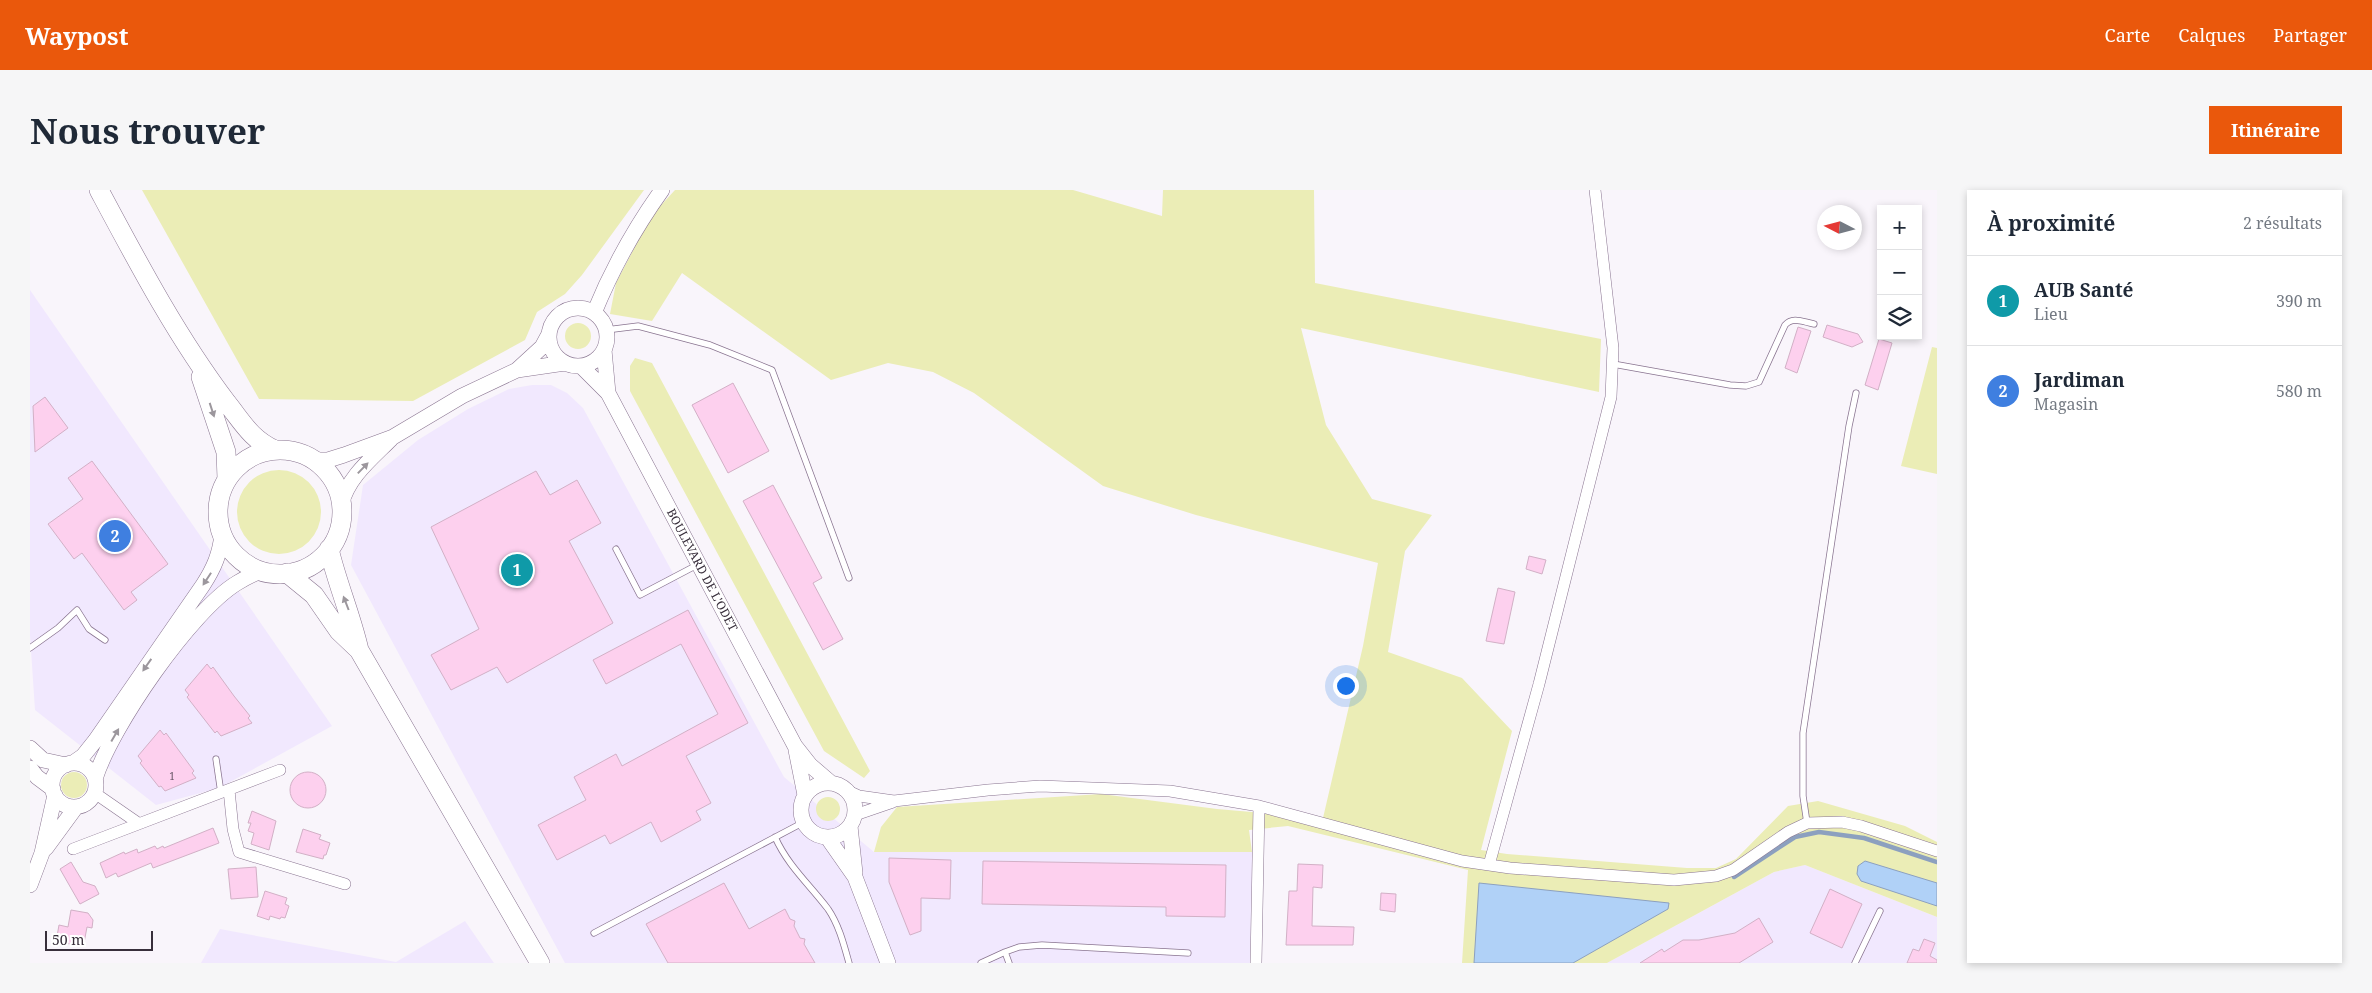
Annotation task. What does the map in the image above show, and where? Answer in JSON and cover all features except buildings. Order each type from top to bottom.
[{"type":"main road","points":[[100,190],[197,364],[248,432],[260,444],[275,450],[295,452],[313,460],[332,479],[340,505],[340,523],[329,548],[315,562],[287,573],[261,571],[238,557],[222,534],[218,506],[228,479],[226,452],[197,364]]},
{"type":"main road","points":[[228,479],[248,459],[275,450]]},
{"type":"main road","points":[[329,548],[335,575],[352,620],[358,650]]},
{"type":"main road","points":[[287,573],[314,595],[339,630],[358,650],[540,963]]},
{"type":"street","points":[[594,313],[620,256],[644,215],[662,190]]},
{"type":"street","points":[[1489,865],[1536,694],[1605,427],[1611,396],[1613,364],[1595,190]]},
{"type":"street","points":[[313,460],[328,460],[393,437],[462,396],[517,370],[565,363],[581,366],[594,361],[604,350],[607,337],[604,323],[594,313],[580,308],[566,311],[554,320],[542,347],[517,370]]},
{"type":"street","points":[[549,334],[553,351],[565,363]]},
{"type":"street","name":"BOULEVARD DE L'ODET","points":[[604,350],[608,393]]},
{"type":"street","name":"BOULEVARD DE L'ODET","points":[[581,366],[608,393],[795,746],[810,765],[831,783],[840,785],[848,791]]},
{"type":"street","points":[[340,505],[346,489],[353,479],[393,437]]},
{"type":"street","points":[[30,884],[42,853],[54,792],[55,775],[83,756],[95,741],[204,585],[215,568],[220,553],[222,534]]},
{"type":"street","points":[[42,853],[76,807],[90,800],[94,795],[95,779],[107,749],[121,724],[183,636],[225,592],[237,583],[261,571]]},
{"type":"street","name":"BOULEVARD DE L'ODET","points":[[795,746],[805,794],[801,808],[804,822]]},
{"type":"street","points":[[30,748],[44,760],[87,767],[95,779]]},
{"type":"street","points":[[30,768],[64,804],[76,807]]},
{"type":"street","points":[[73,849],[280,770]]},
{"type":"street","points":[[805,794],[816,785],[831,783]]},
{"type":"street","points":[[848,791],[859,796],[894,801],[1040,786],[1170,791],[1259,806],[1462,861],[1489,865],[1674,880],[1716,876],[1733,870],[1788,832],[1807,823],[1842,822],[1861,826],[1937,851]]},
{"type":"street","points":[[225,791],[239,852],[345,884]]},
{"type":"street","points":[[848,791],[855,807],[852,821],[855,877]]},
{"type":"street","points":[[94,795],[99,796],[138,823]]},
{"type":"street","points":[[804,822],[813,833],[827,837],[840,834],[852,821],[894,801]]},
{"type":"street","points":[[1256,963],[1259,806]]},
{"type":"street","points":[[827,837],[855,877],[888,963]]},
{"type":"lane","points":[[1613,364],[1730,385],[1746,386],[1759,382],[1784,325],[1788,321],[1794,319],[1814,324]]},
{"type":"lane","points":[[606,330],[638,326],[710,345],[772,370],[849,578]]},
{"type":"lane","points":[[1807,823],[1803,796],[1803,734],[1849,426],[1856,393]]},
{"type":"lane","points":[[616,548],[640,595],[699,564]]},
{"type":"lane","points":[[30,648],[58,628],[77,610],[89,629],[105,640]]},
{"type":"lane","points":[[216,759],[225,791]]},
{"type":"lane","points":[[594,934],[804,822]]},
{"type":"lane","points":[[775,837],[784,857],[829,910],[843,940],[850,963]]},
{"type":"lane","points":[[1855,963],[1880,912]]},
{"type":"lane","points":[[981,963],[1019,947],[1042,946],[1188,953]]},
{"type":"lane","points":[[1005,952],[1009,963]]},
{"type":"shaded area","points":[[30,290],[332,726],[219,788],[156,805],[35,710],[30,635]]},
{"type":"shaded area","points":[[532,385],[551,385],[567,393],[583,408],[784,777],[874,852],[1252,852],[1250,963],[565,963],[351,565],[363,485],[418,440],[468,409],[509,389]]},
{"type":"shaded area","points":[[1805,865],[1937,917],[1937,963],[1607,963],[1774,872]]},
{"type":"shaded area","points":[[465,921],[494,963],[201,963],[220,929],[396,962]]},
{"type":"green space","points":[[142,190],[644,190],[582,275],[565,294],[537,312],[525,340],[413,401],[259,399]]},
{"type":"green space","points":[[675,190],[1073,190],[1162,216],[1163,190],[1314,190],[1315,283],[1601,339],[1599,392],[1301,328],[1326,425],[1372,499],[1432,515],[1405,551],[1388,652],[1462,678],[1512,731],[1481,850],[1507,854],[1687,868],[1716,868],[1736,859],[1788,806],[1818,801],[1905,826],[1937,842],[1937,917],[1805,865],[1774,872],[1607,963],[1462,963],[1468,870],[1288,826],[1249,830],[1252,852],[874,852],[881,827],[897,807],[1101,794],[1217,809],[1323,818],[1363,646],[1378,563],[1196,515],[1103,486],[974,393],[933,372],[888,363],[831,380],[682,273],[652,321],[610,314],[616,283],[651,216]]},
{"type":"green space","points":[[578,323],[587,327],[591,336],[587,345],[578,349],[569,345],[565,336],[569,327]]},
{"type":"green space","points":[[1932,347],[1937,348],[1937,474],[1901,466]]},
{"type":"green space","points":[[635,358],[652,363],[870,771],[864,778],[824,751],[630,391],[630,366]]},
{"type":"green space","points":[[279,470],[295,473],[309,482],[318,496],[321,512],[318,528],[309,542],[295,551],[279,554],[263,551],[249,542],[240,528],[237,512],[240,496],[249,482],[263,473]]},
{"type":"green space","points":[[74,772],[83,776],[87,785],[83,794],[74,798],[65,794],[61,785],[65,776]]},
{"type":"green space","points":[[828,797],[837,800],[840,809],[837,818],[828,821],[819,818],[816,809],[819,800]]},
{"type":"water","points":[[1865,861],[1937,883],[1937,906],[1861,881],[1857,874],[1858,866]]},
{"type":"water","points":[[1479,883],[1669,903],[1668,909],[1573,963],[1474,963]]},
{"type":"waterway","points":[[1734,877],[1795,837],[1819,832],[1864,838],[1937,862]]},
{"type":"place","name":"Jardiman","points":[[115,536]]},
{"type":"place","name":"AUB Santé","points":[[517,570]]}]
